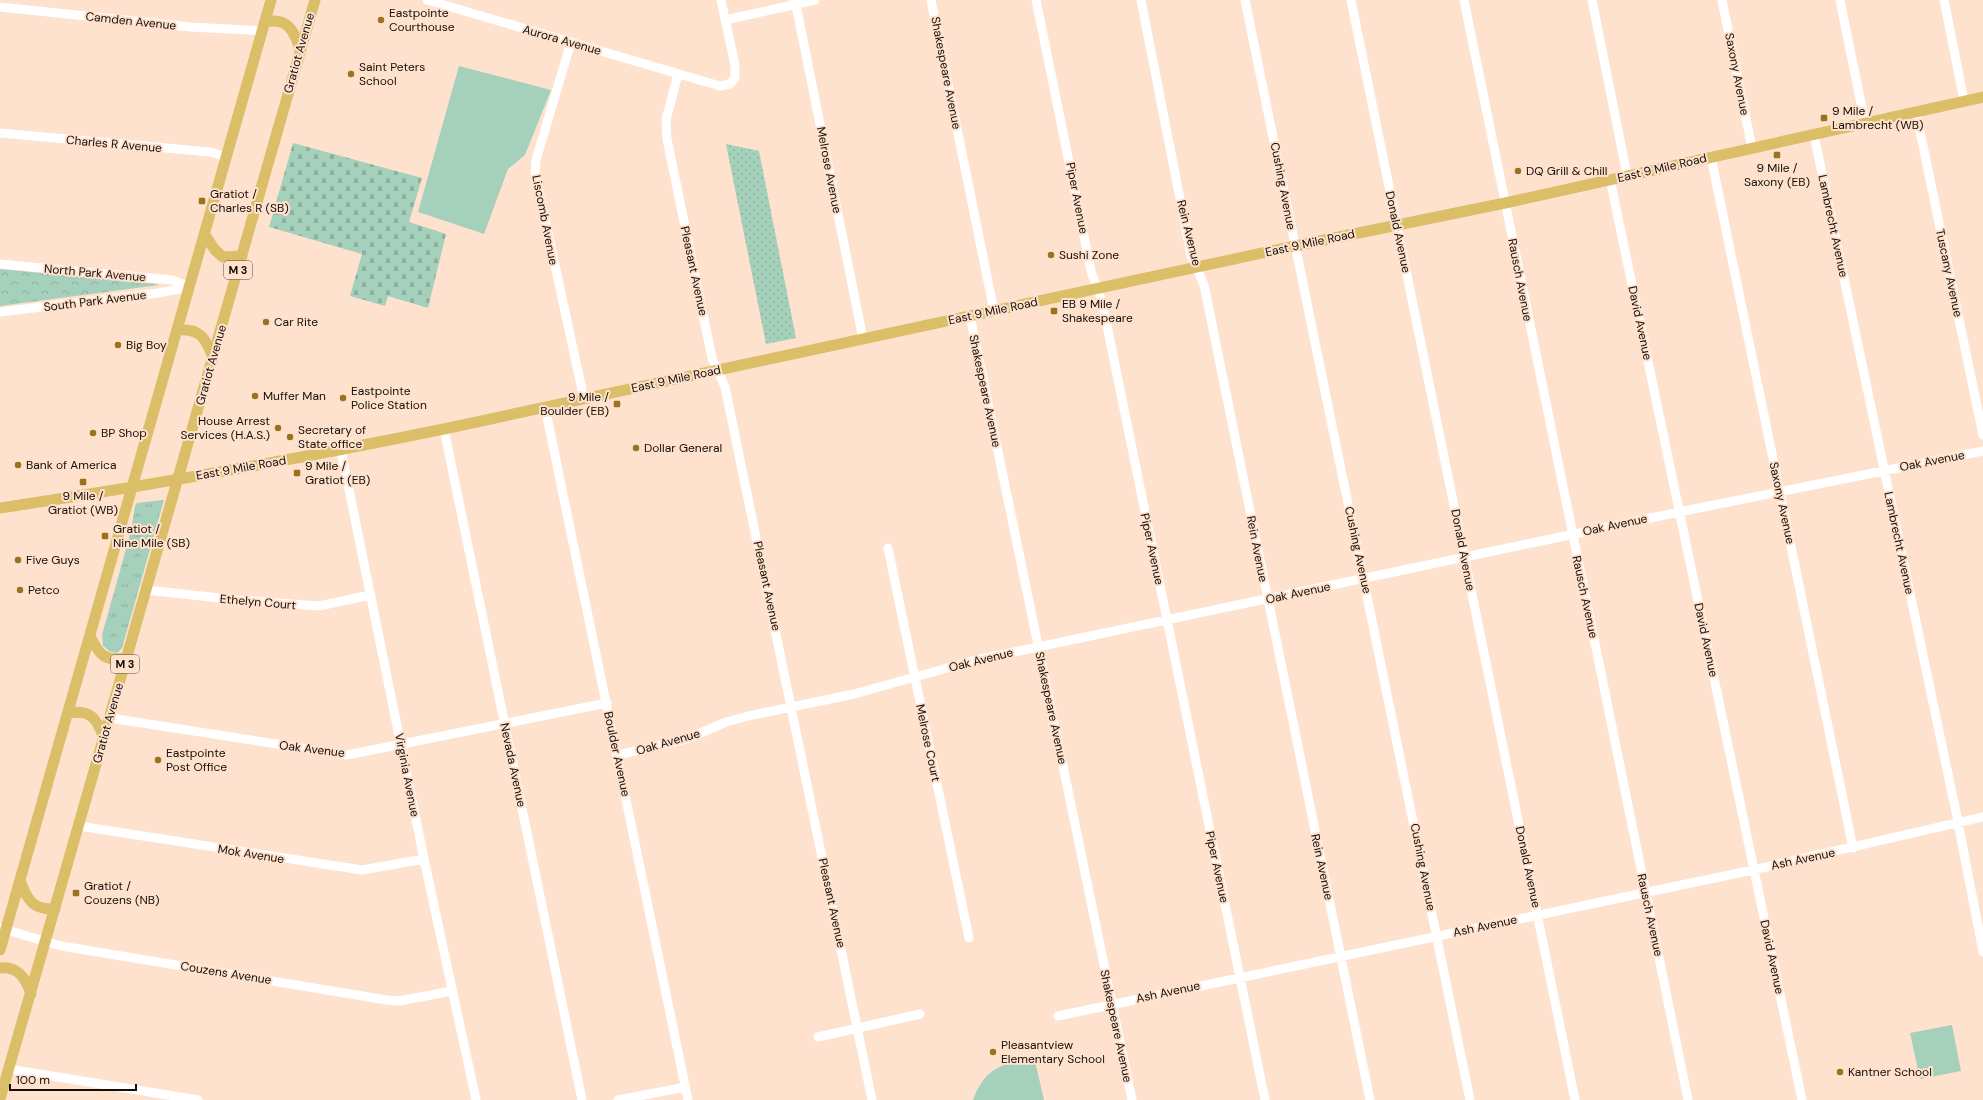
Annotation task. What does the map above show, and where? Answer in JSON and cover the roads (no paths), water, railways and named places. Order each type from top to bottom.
[{"type":"main road","points":[[0,950],[3,929],[20,880],[272,0]]},
{"type":"main road","name":"Gratiot Avenue","points":[[0,1099],[315,0]]},
{"type":"main road","points":[[264,27],[277,21],[286,24],[297,39],[300,49]]},
{"type":"main road","name":"East 9 Mile Road","points":[[0,508],[133,487],[341,450],[444,429],[1295,246],[1505,203],[1983,97]]},
{"type":"main road","points":[[205,235],[215,250],[223,257],[242,256]]},
{"type":"main road","points":[[177,330],[189,329],[200,334],[208,345],[213,358]]},
{"type":"main road","points":[[90,636],[99,652],[107,658],[113,660],[127,658]]},
{"type":"main road","points":[[68,713],[82,712],[92,716],[100,726],[104,738]]},
{"type":"main road","points":[[20,880],[26,896],[34,905],[43,909],[55,909]]},
{"type":"main road","points":[[0,968],[8,967],[20,973],[28,984],[30,994]]},
{"type":"street","name":"Aurora Avenue","points":[[427,0],[698,81],[720,86],[730,84],[735,78],[735,65],[725,20]]},
{"type":"street","points":[[721,0],[725,20],[795,2],[815,0]]},
{"type":"street","name":"Shakespeare Avenue","points":[[931,0],[994,311]]},
{"type":"street","name":"Piper Avenue","points":[[1036,0],[1092,275],[1098,288],[1167,620],[1264,1100]]},
{"type":"street","name":"Rein Avenue","points":[[1141,0],[1191,255],[1204,285],[1370,1100]]},
{"type":"street","name":"Cushing Avenue","points":[[1245,0],[1470,1100]]},
{"type":"street","name":"Donald Avenue","points":[[1351,0],[1575,1100]]},
{"type":"street","name":"Rausch Avenue","points":[[1464,0],[1688,1100]]},
{"type":"street","points":[[1592,0],[1628,175]]},
{"type":"street","name":"Saxony Avenue","points":[[1722,0],[1752,148]]},
{"type":"street","points":[[1840,0],[1865,123]]},
{"type":"street","points":[[1944,0],[1964,101]]},
{"type":"street","name":"Melrose Avenue","points":[[795,2],[863,339]]},
{"type":"street","name":"Camden Avenue","points":[[0,7],[191,27],[264,27]]},
{"type":"street","name":"Liscomb Avenue","points":[[571,42],[536,160],[535,173],[584,399]]},
{"type":"street","name":"Pleasant Avenue","points":[[678,74],[666,120],[666,128],[712,358],[725,387],[872,1100]]},
{"type":"street","name":"Tuscany Avenue","points":[[1916,112],[1983,435]]},
{"type":"street","name":"Charles R Avenue","points":[[0,133],[210,152],[227,157]]},
{"type":"street","name":"Lambrecht Avenue","points":[[1814,135],[1983,952]]},
{"type":"street","name":"Saxony Avenue","points":[[1711,157],[1853,848]]},
{"type":"street","name":"David Avenue","points":[[1610,179],[1802,1100]]},
{"type":"street","name":"North Park Avenue","points":[[0,264],[172,280],[190,287]]},
{"type":"street","name":"South Park Avenue","points":[[0,312],[158,293],[190,287]]},
{"type":"street","name":"Shakespeare Avenue","points":[[970,316],[1132,1100]]},
{"type":"street","name":"Boulder Avenue","points":[[545,408],[618,755],[688,1100]]},
{"type":"street","name":"Nevada Avenue","points":[[444,429],[582,1100]]},
{"type":"street","name":"Virginia Avenue","points":[[341,450],[424,859],[476,1100]]},
{"type":"street","name":"Oak Avenue","points":[[618,755],[687,739],[726,722],[748,716],[792,708],[915,678],[976,660],[1267,600],[1572,534],[1983,451]]},
{"type":"street","name":"Melrose Court","points":[[888,548],[969,938]]},
{"type":"street","name":"Ethelyn Court","points":[[146,590],[238,600],[319,606],[370,595]]},
{"type":"street","name":"Oak Avenue","points":[[110,718],[347,755],[607,704]]},
{"type":"street","name":"Ash Avenue","points":[[1058,1016],[1538,914],[1754,870],[1983,817]]},
{"type":"street","name":"Mok Avenue","points":[[79,826],[362,870],[424,859]]},
{"type":"street","name":"Couzens Avenue","points":[[3,929],[61,946],[399,1001],[452,991]]},
{"type":"street","points":[[818,1037],[920,1014]]},
{"type":"street","points":[[9,1069],[198,1100]]},
{"type":"street","points":[[618,1100],[686,1087]]},
{"type":"place","name":"Eastpointe Courthouse","points":[[381,20]]},
{"type":"place","name":"Saint Peters School","points":[[351,74]]},
{"type":"place","name":"9 Mile / Lambrecht (WB)","points":[[1824,118]]},
{"type":"place","name":"9 Mile / Saxony (EB)","points":[[1777,155]]},
{"type":"place","name":"DQ Grill & Chill","points":[[1518,171]]},
{"type":"place","name":"Gratiot / Charles R (SB)","points":[[202,201]]},
{"type":"place","name":"Sushi Zone","points":[[1051,255]]},
{"type":"place","name":"EB 9 Mile / Shakespeare","points":[[1054,311]]},
{"type":"place","name":"Car Rite","points":[[266,322]]},
{"type":"place","name":"Big Boy","points":[[118,345]]},
{"type":"place","name":"Muffer Man","points":[[255,396]]},
{"type":"place","name":"Eastpointe Police Station","points":[[343,398]]},
{"type":"place","name":"9 Mile / Boulder (EB)","points":[[617,404]]},
{"type":"place","name":"House Arrest Services (H.A.S.)","points":[[278,428]]},
{"type":"place","name":"BP Shop","points":[[93,433]]},
{"type":"place","name":"Secretary of State office","points":[[290,437]]},
{"type":"place","name":"Dollar General","points":[[636,448]]},
{"type":"place","name":"Bank of America","points":[[18,465]]},
{"type":"place","name":"9 Mile / Gratiot (EB)","points":[[297,473]]},
{"type":"place","name":"9 Mile / Gratiot (WB)","points":[[83,482]]},
{"type":"place","name":"Gratiot / Nine Mile (SB)","points":[[105,536]]},
{"type":"place","name":"Five Guys","points":[[18,560]]},
{"type":"place","name":"Petco","points":[[20,590]]},
{"type":"place","name":"Eastpointe Post Office","points":[[158,760]]},
{"type":"place","name":"Gratiot / Couzens (NB)","points":[[76,893]]},
{"type":"place","name":"Pleasantview Elementary School","points":[[993,1052]]},
{"type":"place","name":"Kantner School","points":[[1840,1072]]}]
